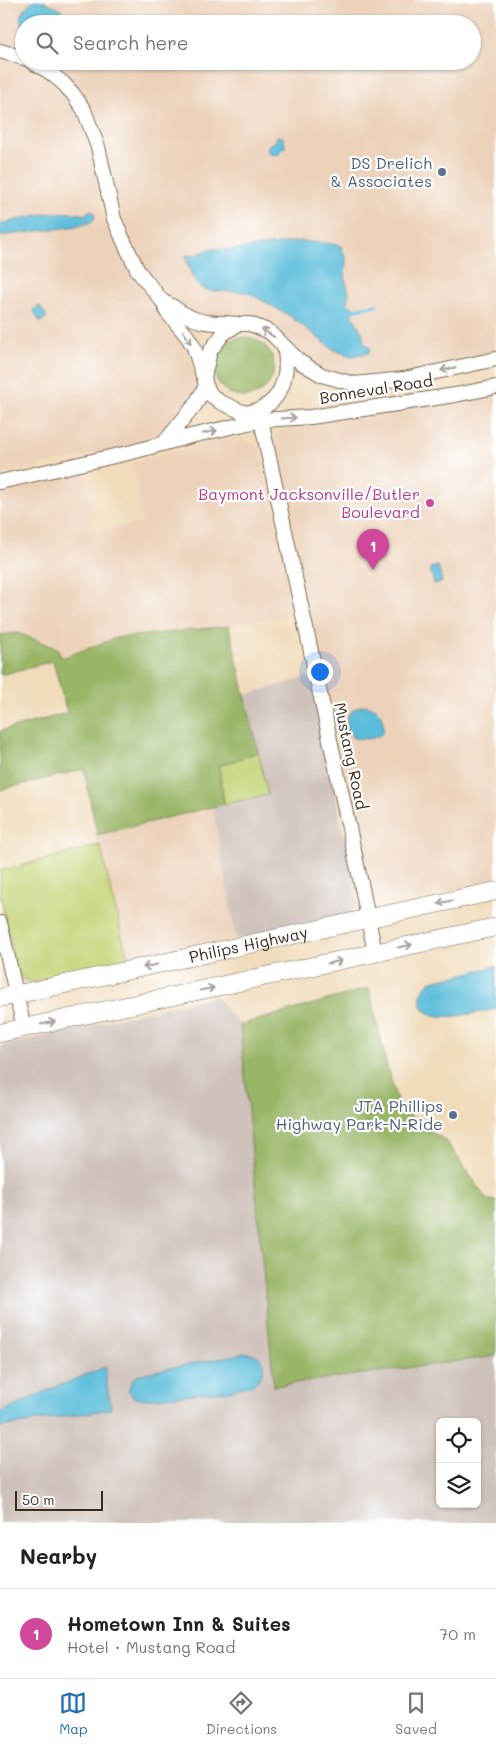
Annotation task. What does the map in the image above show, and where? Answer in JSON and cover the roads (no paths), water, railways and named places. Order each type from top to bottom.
[{"type":"main road","name":"Philips Highway","points":[[8,997],[496,891]]},
{"type":"main road","points":[[0,1034],[496,927]]},
{"type":"street","points":[[0,52],[15,56]]},
{"type":"street","points":[[46,70],[63,83],[84,110],[98,147],[114,219],[138,271],[191,342],[205,382]]},
{"type":"street","name":"Bonneval Road","points":[[162,302],[172,305],[189,317],[201,322],[250,324],[270,332],[300,362],[322,375],[354,384],[404,379],[496,359]]},
{"type":"street","points":[[163,444],[195,405],[205,382],[210,351],[223,334],[238,324]]},
{"type":"street","points":[[244,413],[262,408],[269,404],[276,396],[286,373],[287,360],[284,347]]},
{"type":"street","name":"Bonneval Road","points":[[205,382],[211,395],[220,402],[261,420]]},
{"type":"street","name":"Bonneval Road","points":[[0,482],[261,420],[311,417],[496,387]]},
{"type":"street","name":"Mustang Road","points":[[261,420],[375,953]]},
{"type":"street","points":[[0,923],[8,997],[24,1028]]},
{"type":"water","points":[[34,0],[47,2],[68,15],[21,15]]},
{"type":"water","points":[[278,135],[284,138],[285,148],[279,154],[271,155],[267,147],[275,142]]},
{"type":"water","points":[[88,211],[93,211],[95,216],[93,222],[71,227],[0,236],[0,224],[53,213],[64,212],[86,215]]},
{"type":"water","points":[[301,241],[341,246],[346,258],[345,279],[349,293],[348,304],[355,309],[352,315],[363,334],[363,342],[370,347],[369,353],[350,356],[334,350],[290,316],[247,292],[210,291],[200,287],[192,276],[185,256],[213,249],[231,250]]},
{"type":"water","points":[[40,306],[47,317],[40,322],[33,310]]},
{"type":"water","points":[[438,566],[442,582],[434,584],[430,568]]},
{"type":"water","points":[[366,705],[374,708],[381,716],[383,732],[374,738],[353,738],[346,722],[354,709]]},
{"type":"water","points":[[496,966],[496,1009],[463,1015],[438,1016],[428,1013],[422,1006],[421,996],[425,987],[432,981]]},
{"type":"water","points":[[245,1353],[254,1354],[259,1357],[263,1367],[259,1378],[250,1386],[236,1388],[227,1392],[147,1399],[134,1398],[128,1390],[134,1378],[140,1374]]},
{"type":"water","points":[[105,1367],[111,1409],[0,1427],[0,1413],[44,1392]]},
{"type":"waterway","points":[[355,309],[376,305]]},
{"type":"place","name":"DS Drelich & Associates","points":[[442,172]]},
{"type":"place","name":"Baymont Jacksonville/Butler Boulevard","points":[[430,503]]},
{"type":"place","name":"Hometown Inn & Suites","points":[[373,570]]},
{"type":"place","name":"JTA Phillips Highway Park-N-Ride","points":[[453,1115]]}]
